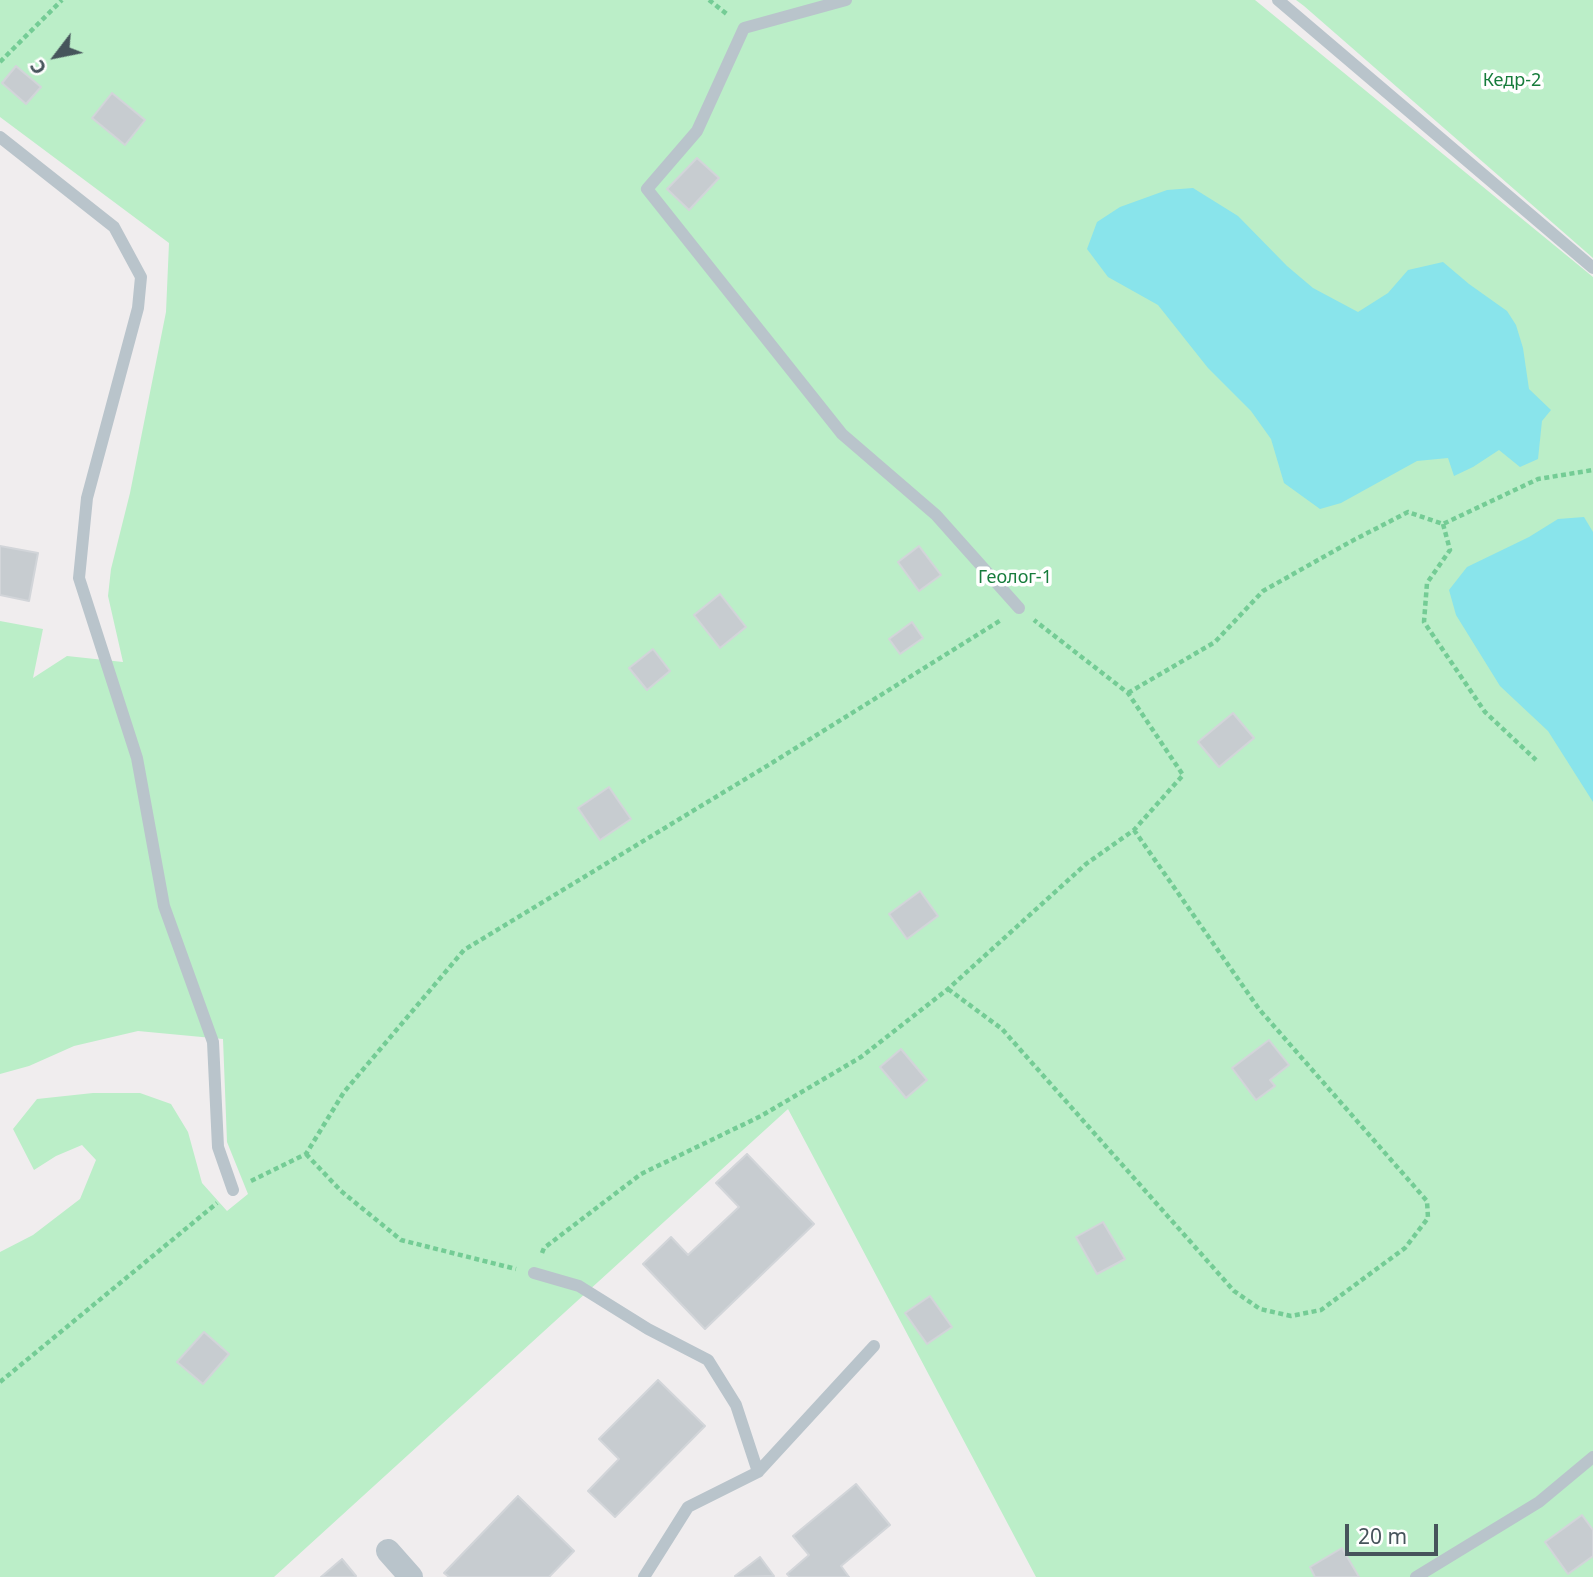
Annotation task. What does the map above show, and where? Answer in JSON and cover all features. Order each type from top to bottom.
[{"type":"street","points":[[388,1551],[411,1577]]},
{"type":"lane","points":[[846,0],[744,28],[697,131],[647,189],[842,435],[936,515],[1019,608]]},
{"type":"lane","points":[[1278,0],[1593,268]]},
{"type":"lane","points":[[0,137],[114,227],[141,277],[138,308],[87,498],[79,578],[137,758],[164,906],[214,1042],[218,1147],[233,1190]]},
{"type":"lane","points":[[534,1273],[579,1286],[648,1329],[708,1360],[736,1405],[758,1472]]},
{"type":"lane","points":[[644,1577],[688,1507],[758,1472],[874,1346]]},
{"type":"lane","points":[[1416,1577],[1539,1502],[1593,1457]]},
{"type":"path","points":[[0,62],[62,0]]},
{"type":"path","points":[[1128,693],[1215,642],[1264,591],[1408,512],[1443,524],[1538,479],[1593,470]]},
{"type":"path","points":[[1443,524],[1450,550],[1427,583],[1424,622],[1485,712],[1536,760]]},
{"type":"path","points":[[0,1382],[233,1190],[306,1154],[344,1092],[464,950],[775,761],[1019,608],[1128,693],[1183,775],[1134,830],[1086,864],[948,989],[862,1057],[761,1116],[641,1174],[544,1248],[534,1273],[401,1240],[341,1191],[306,1154]]},
{"type":"path","points":[[948,989],[1002,1029],[1234,1291],[1259,1309],[1291,1316],[1321,1310],[1405,1248],[1428,1219],[1427,1201],[1259,1010],[1134,830]]},
{"type":"green space","name":"Геолог-1","points":[[0,0],[1255,0],[1593,277],[1593,1577],[1036,1577],[788,1109],[274,1577],[0,1577],[0,1252],[33,1235],[80,1199],[96,1160],[82,1145],[56,1156],[34,1170],[13,1129],[37,1099],[93,1093],[140,1093],[171,1104],[188,1132],[202,1183],[227,1211],[248,1194],[227,1142],[223,1039],[138,1031],[74,1046],[29,1066],[0,1074],[0,621],[43,629],[33,678],[67,656],[123,662],[108,596],[111,569],[130,493],[166,312],[169,243],[0,117]]},
{"type":"green space","name":"Кедр-2","points":[[1296,0],[1593,0],[1593,258],[1304,6]]},
{"type":"water","points":[[1193,188],[1238,216],[1287,266],[1313,288],[1358,312],[1388,293],[1408,270],[1443,262],[1507,311],[1516,325],[1523,348],[1529,389],[1551,410],[1542,421],[1538,459],[1520,467],[1499,450],[1454,476],[1448,458],[1417,461],[1341,503],[1320,509],[1284,483],[1271,439],[1251,411],[1208,368],[1158,305],[1108,277],[1087,249],[1097,222],[1120,207],[1167,190]]},
{"type":"water","points":[[1584,517],[1593,532],[1593,802],[1548,731],[1500,686],[1456,615],[1449,590],[1467,567],[1529,537],[1558,519]]},
{"type":"building","points":[[16,66],[41,87],[26,104],[2,83]]},
{"type":"building","points":[[112,93],[145,120],[125,145],[92,118]]},
{"type":"building","points":[[697,158],[719,178],[689,210],[667,189]]},
{"type":"building","points":[[0,546],[38,553],[29,601],[0,595]]},
{"type":"building","points":[[919,546],[941,575],[919,591],[898,562]]},
{"type":"building","points":[[720,594],[746,627],[720,648],[694,615]]},
{"type":"building","points":[[912,622],[923,638],[900,654],[889,639]]},
{"type":"building","points":[[653,649],[670,671],[647,690],[629,668]]},
{"type":"building","points":[[1233,713],[1254,738],[1219,767],[1198,742]]},
{"type":"building","points":[[609,787],[631,819],[600,840],[578,808]]},
{"type":"building","points":[[920,891],[938,916],[907,939],[889,914]]},
{"type":"building","points":[[1269,1040],[1289,1065],[1270,1080],[1275,1086],[1256,1100],[1232,1068]]},
{"type":"building","points":[[901,1049],[927,1080],[906,1098],[880,1067]]},
{"type":"building","points":[[747,1154],[814,1224],[705,1329],[643,1264],[671,1237],[688,1255],[739,1207],[716,1183]]},
{"type":"building","points":[[1103,1222],[1125,1259],[1097,1274],[1076,1237]]},
{"type":"building","points":[[930,1296],[952,1327],[927,1344],[905,1313]]},
{"type":"building","points":[[204,1332],[229,1354],[203,1384],[177,1362]]},
{"type":"building","points":[[658,1380],[705,1426],[615,1517],[588,1491],[619,1459],[599,1439]]},
{"type":"building","points":[[856,1484],[890,1525],[841,1566],[849,1577],[790,1577],[787,1574],[809,1555],[793,1536]]},
{"type":"building","points":[[518,1496],[574,1551],[549,1577],[449,1577],[444,1573]]},
{"type":"building","points":[[1582,1515],[1593,1530],[1593,1556],[1568,1574],[1545,1542]]},
{"type":"building","points":[[1342,1548],[1359,1577],[1315,1577],[1310,1567]]},
{"type":"building","points":[[760,1557],[774,1576],[735,1576]]},
{"type":"building","points":[[342,1559],[355,1577],[321,1577]]}]
